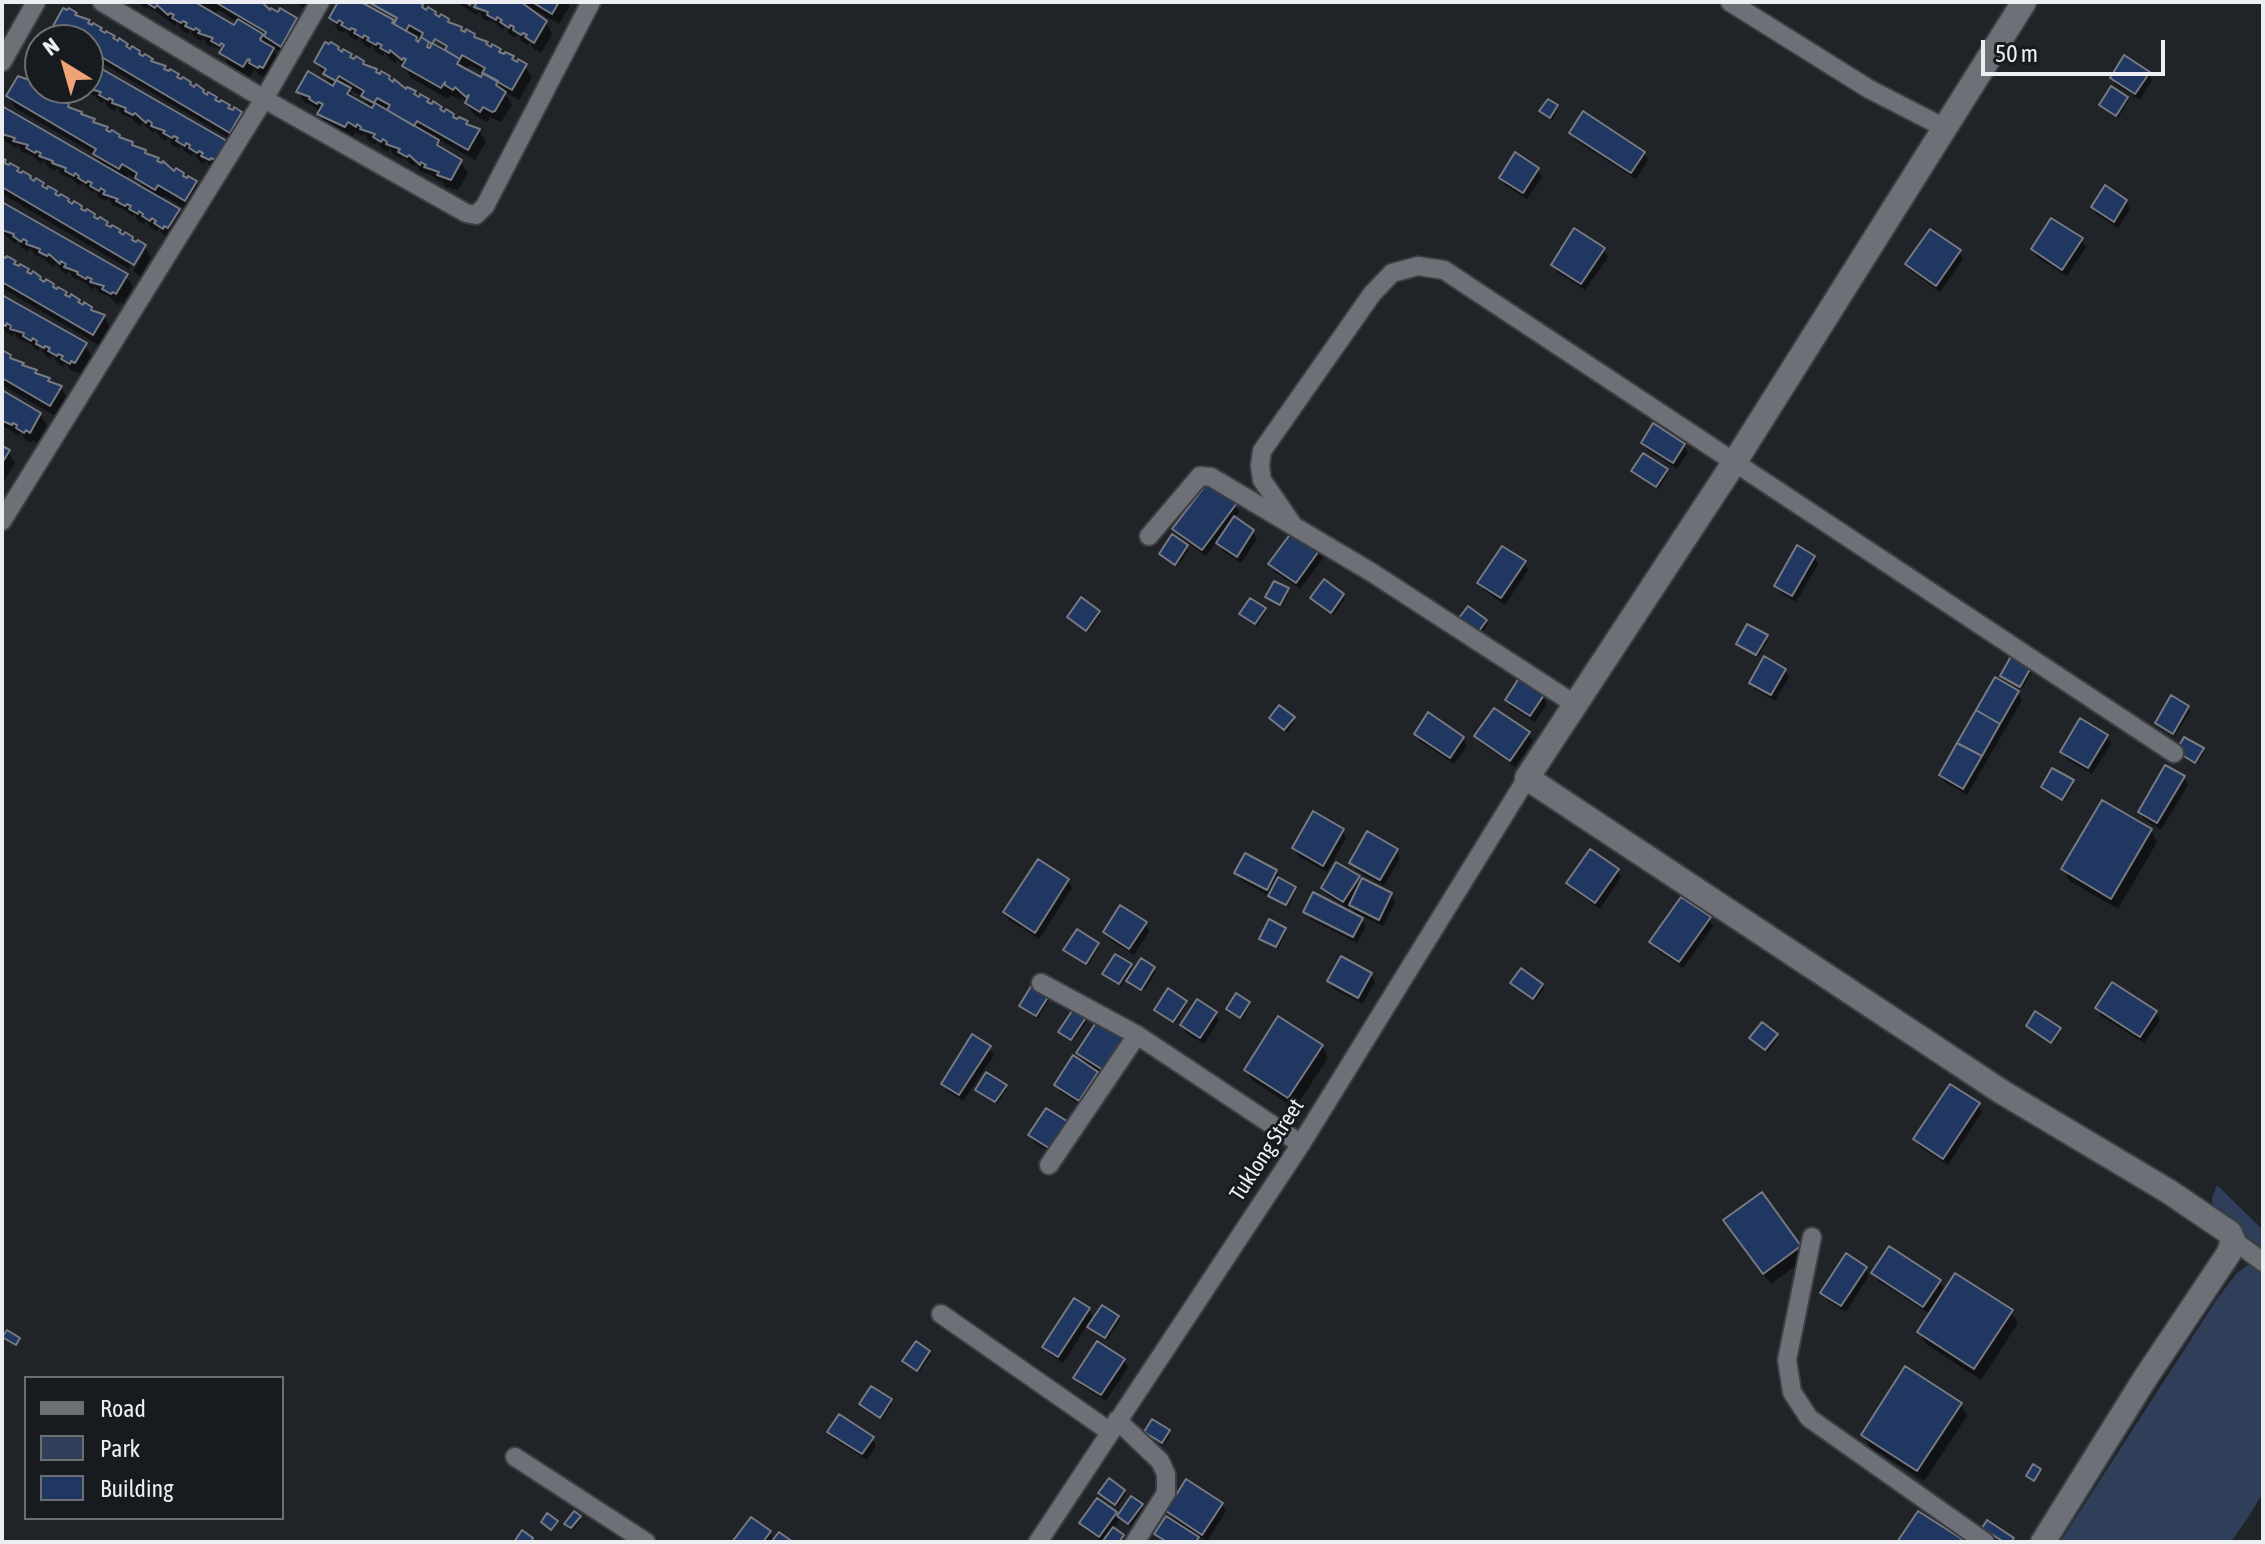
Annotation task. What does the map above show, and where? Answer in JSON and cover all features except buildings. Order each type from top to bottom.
[{"type":"street","points":[[2,62],[36,2]]},
{"type":"street","points":[[102,2],[264,99],[466,213],[476,215],[485,206],[591,2]]},
{"type":"street","points":[[2,521],[264,99],[320,2]]},
{"type":"street","points":[[1730,2],[1869,89],[1945,128]]},
{"type":"street","points":[[2024,2],[1734,463],[1527,778],[2002,1092],[2208,1217],[2263,1262]]},
{"type":"street","points":[[1291,522],[1262,480],[1262,451],[1372,294],[1392,273],[1418,266],[1444,270],[2174,753]]},
{"type":"street","points":[[1149,536],[1200,476],[1211,477],[1291,522],[1576,705]]},
{"type":"street","name":"Tuklong Street","points":[[1038,1542],[1301,1144],[1527,778]]},
{"type":"street","points":[[1041,983],[1137,1035],[1301,1144]]},
{"type":"street","points":[[1049,1165],[1137,1035]]},
{"type":"street","points":[[1812,1237],[1787,1360],[1792,1392],[1809,1418],[1985,1542]]},
{"type":"street","points":[[2043,1542],[2144,1380],[2229,1253],[2233,1240]]},
{"type":"street","points":[[941,1314],[1113,1426],[1160,1461],[1166,1474],[1166,1493],[1135,1542]]},
{"type":"street","points":[[515,1457],[632,1539]]},
{"type":"green space","points":[[2217,1185],[2263,1230],[2263,1251],[2213,1206],[2212,1198]]},
{"type":"green space","points":[[2249,1264],[2263,1272],[2263,1493],[2249,1516],[2231,1542],[2060,1542],[2217,1299],[2236,1274]]}]
